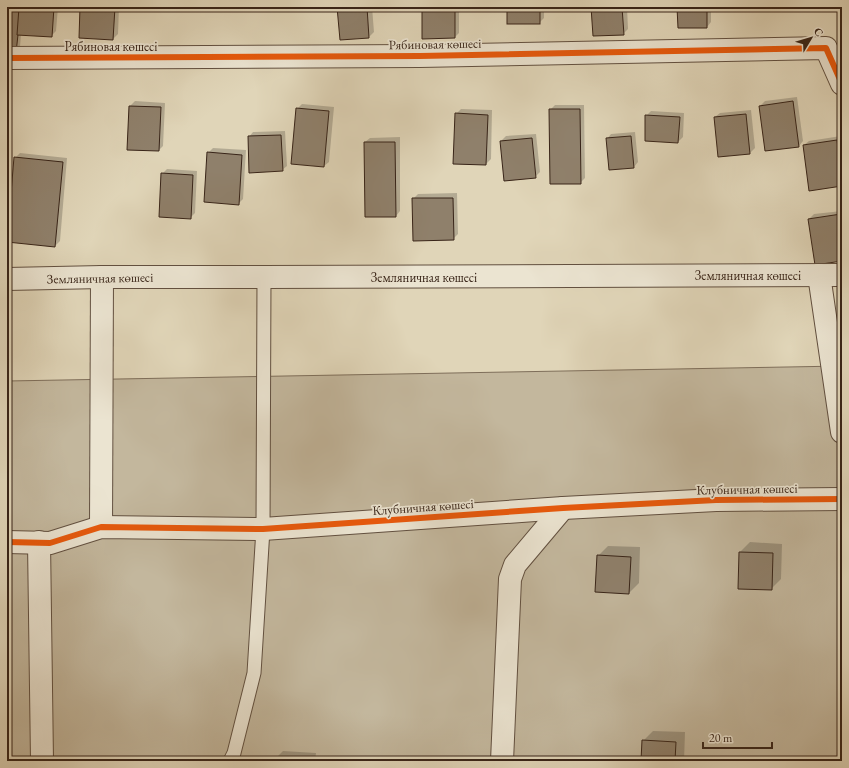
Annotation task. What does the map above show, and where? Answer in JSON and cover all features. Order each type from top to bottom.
[{"type":"street","name":"Рябиновая көшесі","points":[[7,58],[420,56],[826,48],[842,83]]},
{"type":"street","points":[[819,275],[842,432]]},
{"type":"street","name":"Земляничная көшесі","points":[[7,279],[102,277],[842,275]]},
{"type":"street","points":[[101,527],[102,277]]},
{"type":"street","name":"Клубничная көшесі","points":[[7,542],[50,543],[101,527],[263,529],[562,508],[716,500],[842,499]]},
{"type":"street","points":[[502,761],[510,579],[515,565],[562,508]]},
{"type":"street","points":[[39,542],[42,761]]},
{"type":"lane","points":[[230,761],[234,753],[254,673],[263,529],[264,277]]},
{"type":"shaded area","points":[[842,366],[842,761],[7,761],[7,381]]},
{"type":"building","points":[[7,7],[21,7],[16,53],[7,52]]},
{"type":"building","points":[[19,7],[54,7],[52,37],[17,35]]},
{"type":"building","points":[[80,7],[115,7],[113,40],[79,38]]},
{"type":"building","points":[[337,7],[367,7],[369,38],[340,40]]},
{"type":"building","points":[[422,7],[455,7],[455,38],[422,39]]},
{"type":"building","points":[[507,7],[540,7],[540,24],[507,24]]},
{"type":"building","points":[[591,7],[622,7],[624,35],[593,36]]},
{"type":"building","points":[[677,7],[707,7],[707,28],[678,28]]},
{"type":"building","points":[[793,101],[799,147],[765,151],[759,106]]},
{"type":"building","points":[[129,106],[161,107],[159,151],[127,150]]},
{"type":"building","points":[[296,108],[329,111],[324,167],[291,164]]},
{"type":"building","points":[[549,109],[580,109],[581,184],[550,184]]},
{"type":"building","points":[[455,113],[488,115],[486,165],[453,164]]},
{"type":"building","points":[[746,114],[750,154],[718,157],[714,117]]},
{"type":"building","points":[[645,115],[680,117],[678,143],[645,141]]},
{"type":"building","points":[[281,135],[283,171],[249,173],[248,136]]},
{"type":"building","points":[[631,136],[634,168],[609,170],[606,138]]},
{"type":"building","points":[[532,138],[536,178],[504,181],[500,141]]},
{"type":"building","points":[[837,140],[842,186],[809,191],[803,145]]},
{"type":"building","points":[[364,142],[395,142],[396,217],[365,217]]},
{"type":"building","points":[[207,152],[242,155],[239,205],[204,202]]},
{"type":"building","points":[[14,157],[63,162],[55,247],[7,242]]},
{"type":"building","points":[[161,173],[193,175],[191,219],[159,217]]},
{"type":"building","points":[[412,198],[453,198],[454,240],[413,241]]},
{"type":"building","points":[[841,214],[842,261],[815,265],[808,219]]},
{"type":"building","points":[[739,552],[773,553],[772,590],[738,589]]},
{"type":"building","points":[[597,555],[631,557],[629,594],[595,592]]},
{"type":"building","points":[[642,740],[676,742],[675,761],[641,761]]},
{"type":"cycle path","points":[[7,58],[420,56],[826,48],[842,84]]},
{"type":"cycle path","points":[[7,542],[50,543],[101,527],[263,529],[563,508],[716,500],[842,499]]}]
